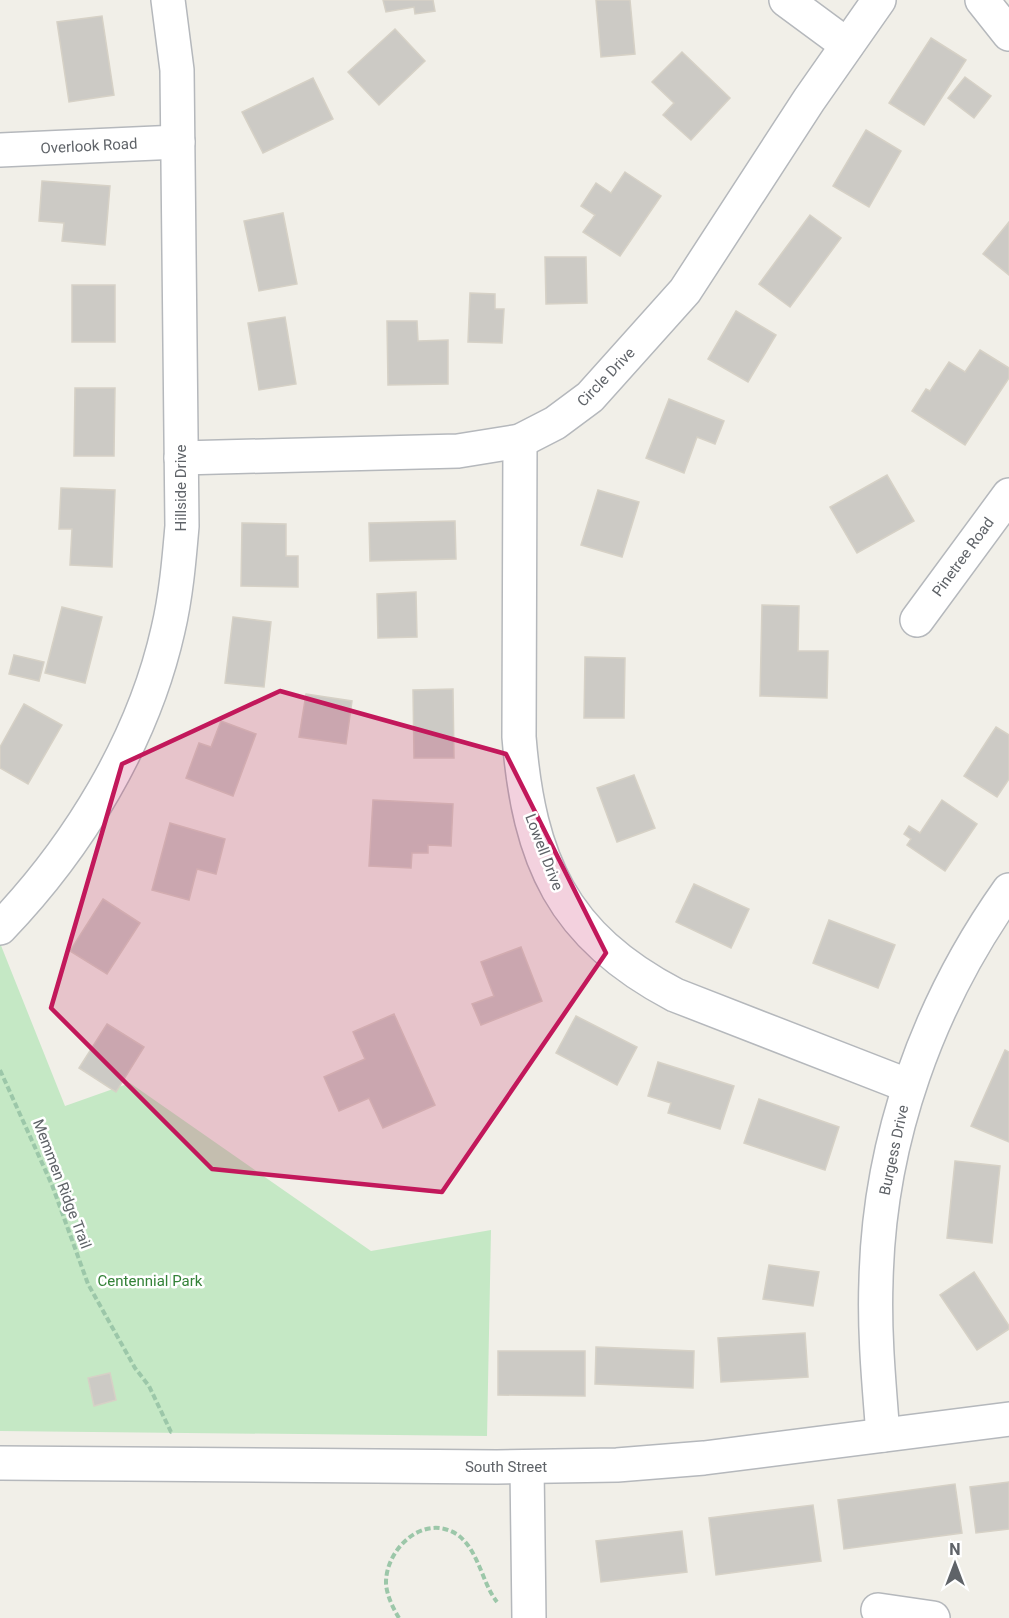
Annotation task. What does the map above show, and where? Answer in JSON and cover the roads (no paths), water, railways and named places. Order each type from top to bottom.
[{"type":"street","name":"Hillside Drive","points":[[0,928],[19,908],[91,812],[122,755],[153,680],[168,631],[178,577],[182,526],[178,142],[177,70],[171,0]]},
{"type":"street","points":[[786,0],[847,45]]},
{"type":"street","name":"Circle Drive","points":[[181,458],[458,451],[520,441],[555,423],[590,397],[685,291],[879,0]]},
{"type":"street","points":[[982,0],[1009,34]]},
{"type":"street","name":"Overlook Road","points":[[0,150],[178,142]]},
{"type":"street","name":"Lowell Drive","points":[[520,441],[519,737],[532,827],[565,905],[592,936],[645,979],[675,995],[909,1086]]},
{"type":"street","name":"Pinetree Road","points":[[917,620],[1009,495]]},
{"type":"street","name":"Burgess Drive","points":[[883,1435],[875,1316],[878,1245],[891,1155],[909,1086],[938,1012],[974,943],[1009,890]]},
{"type":"street","name":"South Street","points":[[0,1463],[527,1467],[660,1463],[1009,1419]]},
{"type":"street","points":[[527,1467],[530,1616]]},
{"type":"street","points":[[878,1610],[933,1618]]},
{"type":"park label","name":"Centennial Park","points":[[150,1281]]}]
